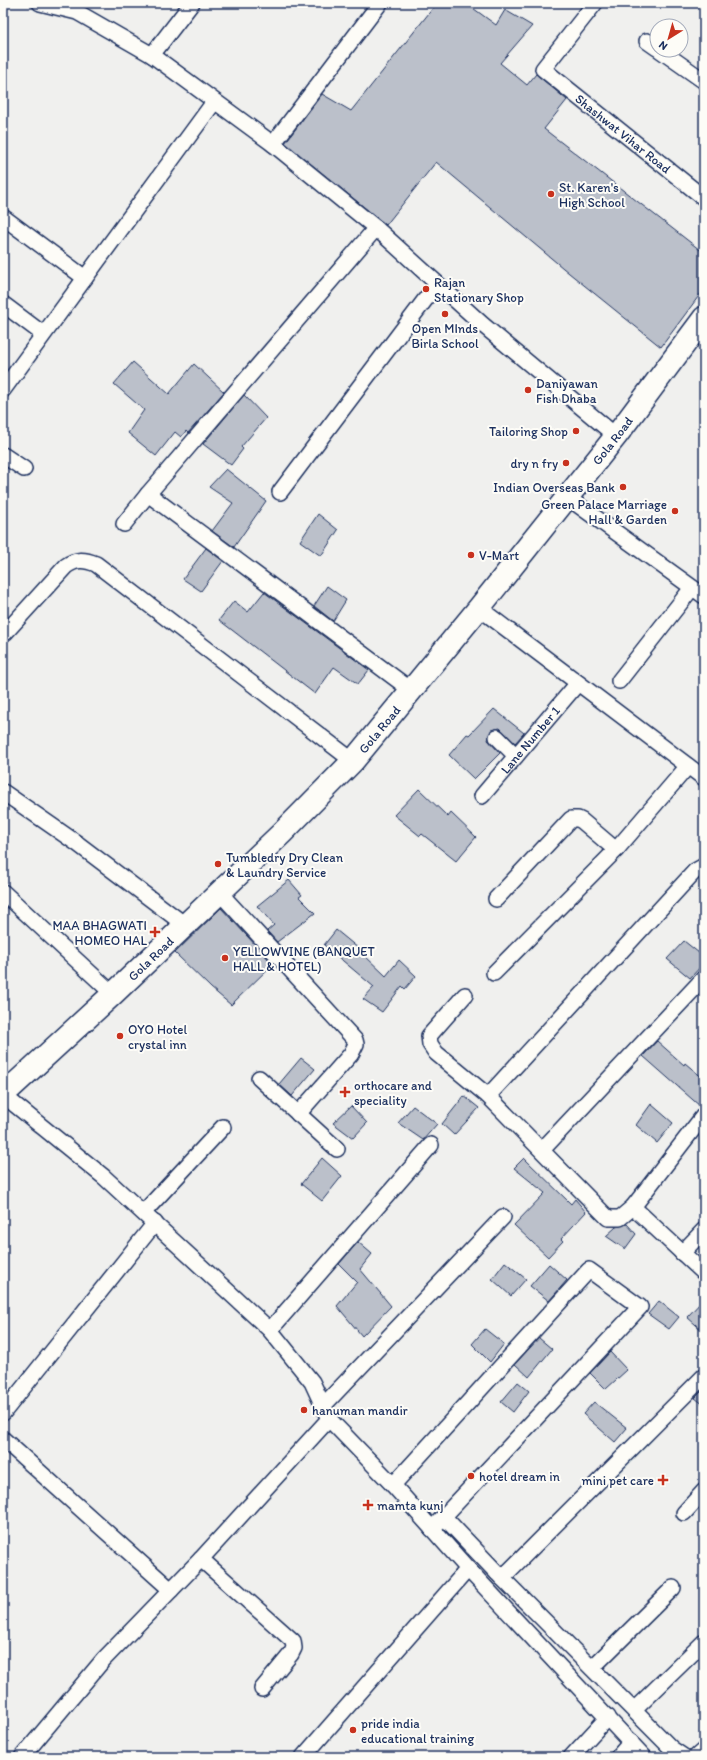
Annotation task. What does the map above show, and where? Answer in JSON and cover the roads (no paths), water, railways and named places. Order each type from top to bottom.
[{"type":"street","points":[[40,3],[80,8],[152,55],[273,144],[376,228],[437,284],[616,436]]},
{"type":"street","points":[[152,55],[192,3]]},
{"type":"street","points":[[273,144],[380,3]]},
{"type":"street","name":"Shashwat Vihar Road","points":[[596,3],[543,69],[704,198]]},
{"type":"street","points":[[671,58],[704,82]]},
{"type":"street","points":[[3,390],[214,102]]},
{"type":"street","points":[[3,217],[85,278]]},
{"type":"street","points":[[124,524],[376,228]]},
{"type":"street","points":[[280,492],[437,284]]},
{"type":"street","points":[[3,304],[43,334]]},
{"type":"street","name":"Gola Road","points":[[3,1095],[113,994],[282,832],[353,761],[479,608],[616,436],[704,318]]},
{"type":"street","points":[[3,455],[24,469]]},
{"type":"street","points":[[148,494],[411,690]]},
{"type":"street","points":[[567,497],[698,592],[619,681]]},
{"type":"street","points":[[5,633],[66,566],[73,561],[90,561],[96,564],[353,761]]},
{"type":"street","points":[[479,608],[704,778]]},
{"type":"street","name":"Lane Number 1","points":[[482,796],[578,683]]},
{"type":"street","points":[[497,737],[516,756]]},
{"type":"street","points":[[494,973],[616,850],[688,766]]},
{"type":"street","points":[[3,792],[78,844],[185,925]]},
{"type":"street","points":[[496,899],[571,819],[578,818],[582,820],[616,850]]},
{"type":"street","points":[[488,1096],[695,871],[704,866]]},
{"type":"street","points":[[3,892],[113,994]]},
{"type":"street","points":[[219,892],[355,1040],[356,1044],[351,1054],[298,1114]]},
{"type":"street","points":[[542,1150],[704,978]]},
{"type":"street","points":[[465,996],[429,1036],[430,1044],[436,1053],[488,1096],[608,1218],[620,1218],[633,1207],[704,1115]]},
{"type":"street","points":[[259,1078],[337,1149]]},
{"type":"street","points":[[3,1095],[104,1177],[144,1212],[270,1330],[312,1382],[325,1413],[393,1485],[468,1569],[644,1757]]},
{"type":"street","points":[[144,1212],[223,1127]]},
{"type":"street","points":[[270,1330],[431,1145]]},
{"type":"street","points":[[633,1207],[704,1273]]},
{"type":"street","points":[[22,1757],[104,1659],[201,1559],[325,1413],[503,1217]]},
{"type":"street","points":[[3,1413],[155,1223]]},
{"type":"street","points":[[682,1253],[704,1230]]},
{"type":"street","points":[[393,1485],[589,1270],[640,1307],[432,1529]]},
{"type":"street","points":[[502,1578],[704,1376]]},
{"type":"street","points":[[3,1439],[171,1590]]},
{"type":"street","points":[[684,1513],[704,1491]]},
{"type":"street","points":[[444,1517],[502,1578],[672,1749],[684,1757]]},
{"type":"street","points":[[201,1559],[293,1641],[294,1648],[291,1654],[262,1690]]},
{"type":"street","points":[[303,1757],[468,1569]]},
{"type":"street","points":[[592,1668],[673,1588]]},
{"type":"street","points":[[634,1710],[704,1642]]},
{"type":"street","points":[[571,1757],[608,1717]]},
{"type":"street","points":[[618,1757],[631,1742]]},
{"type":"street","points":[[696,1757],[704,1750]]},
{"type":"place","name":"St. Karen's High School","points":[[551,194]]},
{"type":"place","name":"Rajan Stationary Shop","points":[[426,289]]},
{"type":"place","name":"Open MInds Birla School","points":[[445,314]]},
{"type":"place","name":"Daniyawan Fish Dhaba","points":[[528,390]]},
{"type":"place","name":"Tailoring Shop","points":[[576,431]]},
{"type":"place","name":"dry n fry","points":[[566,463]]},
{"type":"place","name":"Indian Overseas Bank","points":[[623,487]]},
{"type":"place","name":"Green Palace Marriage Hall & Garden","points":[[675,511]]},
{"type":"place","name":"V-Mart","points":[[471,555]]},
{"type":"place","name":"Tumbledry Dry Clean & Laundry Service","points":[[218,864]]},
{"type":"place","name":"MAA BHAGWATI HOMEO HAL","points":[[155,932]]},
{"type":"place","name":"YELLOWVINE (BANQUET HALL & HOTEL)","points":[[225,958]]},
{"type":"place","name":"OYO Hotel crystal inn","points":[[120,1036]]},
{"type":"place","name":"orthocare and speciality","points":[[345,1092]]},
{"type":"place","name":"hanuman mandir","points":[[304,1410]]},
{"type":"place","name":"hotel dream in","points":[[471,1476]]},
{"type":"place","name":"mini pet care","points":[[663,1480]]},
{"type":"place","name":"mamta kunj","points":[[368,1505]]},
{"type":"place","name":"pride india educational training","points":[[353,1730]]}]
